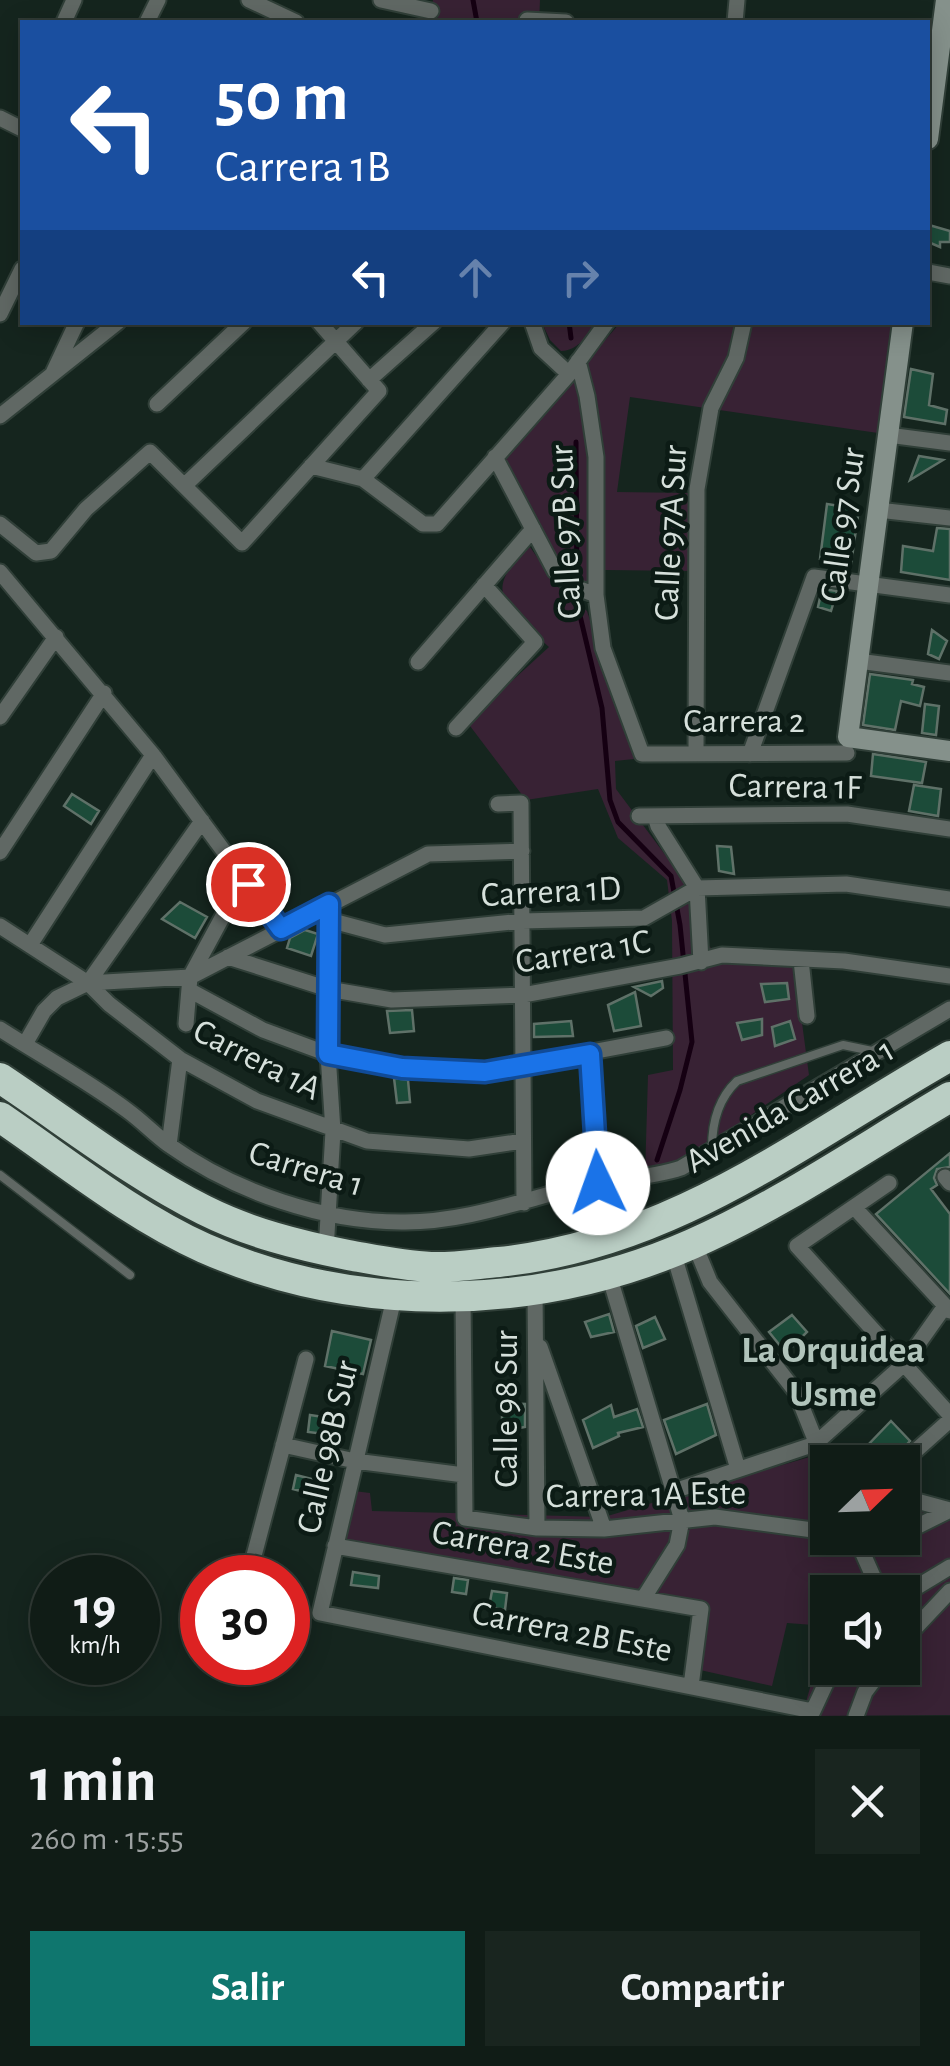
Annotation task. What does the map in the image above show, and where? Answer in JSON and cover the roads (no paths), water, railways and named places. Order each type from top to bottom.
[{"type":"highway","name":"Avenida Carrera 1","points":[[0,1078],[202,1209],[247,1229],[326,1250],[434,1267],[519,1260],[599,1243],[648,1227],[725,1188],[950,1056]]},
{"type":"highway","name":"Avenida Carrera 1","points":[[0,1117],[135,1210],[204,1248],[294,1278],[394,1294],[463,1297],[535,1290],[609,1274],[684,1248],[758,1210],[950,1097]]},
{"type":"street","points":[[249,0],[275,18]]},
{"type":"street","points":[[380,0],[431,12]]},
{"type":"street","points":[[930,110],[934,50],[946,0]]},
{"type":"street","points":[[0,314],[20,273]]},
{"type":"street","points":[[51,377],[76,325]]},
{"type":"street","points":[[0,416],[114,325]]},
{"type":"street","points":[[157,404],[241,325]]},
{"type":"street","points":[[322,325],[374,385]]},
{"type":"street","points":[[185,486],[352,325]]},
{"type":"street","points":[[0,524],[36,554],[51,551],[86,508],[150,452],[242,543],[311,466],[374,385],[431,325]]},
{"type":"street","points":[[363,479],[500,325]]},
{"type":"street","points":[[533,325],[542,348],[574,368]]},
{"type":"street","points":[[311,466],[363,479],[424,524],[436,524],[574,368],[605,325]]},
{"type":"street","name":"Calle 97A Sur","points":[[696,754],[697,488],[711,408],[736,358],[743,325]]},
{"type":"street","name":"Calle 97 Sur","points":[[847,745],[903,325]]},
{"type":"street","name":"Calle 97B Sur","points":[[574,368],[596,458],[584,591],[642,754]]},
{"type":"street","points":[[888,435],[950,443]]},
{"type":"street","points":[[495,457],[555,571],[584,591]]},
{"type":"street","points":[[878,510],[950,518]]},
{"type":"street","points":[[418,662],[533,529]]},
{"type":"street","name":"Calle 97 Sur","points":[[750,754],[814,577],[868,584]]},
{"type":"street","points":[[2,581],[104,693],[281,929]]},
{"type":"street","points":[[868,584],[950,595]]},
{"type":"street","points":[[456,728],[535,642],[484,586]]},
{"type":"street","points":[[0,717],[56,637]]},
{"type":"street","points":[[858,660],[950,674]]},
{"type":"street","points":[[0,852],[104,693]]},
{"type":"street","name":"Carrera 2","points":[[642,754],[750,754],[847,745],[950,752]]},
{"type":"street","points":[[30,945],[153,755]]},
{"type":"street","points":[[498,804],[522,803],[524,1202]]},
{"type":"street","name":"Carrera 1F","points":[[691,891],[658,826],[647,816],[847,814],[950,829]]},
{"type":"street","points":[[88,983],[202,821]]},
{"type":"street","points":[[189,984],[228,957],[281,929],[329,912],[428,854],[522,851]]},
{"type":"street","name":"Carrera 1D","points":[[329,912],[384,935],[522,921],[644,918],[691,891],[846,884],[950,899]]},
{"type":"street","points":[[690,964],[691,891]]},
{"type":"street","points":[[186,1024],[189,984],[230,903]]},
{"type":"street","points":[[326,1250],[333,1131],[328,1054],[329,912]]},
{"type":"street","name":"Carrera 1A","points":[[0,926],[88,983],[180,1059],[257,1101],[367,1142],[469,1149],[524,1142]]},
{"type":"street","name":"Carrera 1C","points":[[228,957],[328,988],[392,1000],[522,995],[722,955],[844,961],[950,976]]},
{"type":"street","points":[[801,960],[807,1016]]},
{"type":"street","points":[[24,1044],[44,1011],[58,998],[88,983],[189,984],[263,1030],[328,1054],[402,1068],[485,1072],[666,1038]]},
{"type":"street","name":"Carrera 1","points":[[0,1028],[209,1169],[258,1191],[330,1215],[405,1222],[456,1218],[598,1183],[662,1174],[712,1152],[778,1108],[950,1009]]},
{"type":"street","points":[[590,1054],[598,1183]]},
{"type":"street","points":[[169,1145],[180,1059]]},
{"type":"street","points":[[889,1183],[797,1246],[950,1417],[920,1446]]},
{"type":"street","points":[[854,1208],[948,1309]]},
{"type":"street","points":[[684,1248],[796,1392],[815,1444]]},
{"type":"street","points":[[684,1248],[738,1469]]},
{"type":"street","points":[[609,1274],[682,1520],[677,1545],[643,1599]]},
{"type":"street","name":"Calle 98 Sur","points":[[535,1290],[536,1528]]},
{"type":"street","name":"Calle 98B Sur","points":[[320,1613],[394,1294]]},
{"type":"street","points":[[283,1445],[356,1461],[464,1475],[463,1297]]},
{"type":"street","name":"Carrera 1A Este","points":[[674,1491],[815,1444],[904,1364],[948,1309]]},
{"type":"street","points":[[536,1334],[604,1529]]},
{"type":"street","points":[[254,1555],[306,1359]]},
{"type":"street","name":"Carrera 1A Este","points":[[464,1475],[465,1518],[536,1528],[604,1529],[715,1518],[810,1530]]},
{"type":"street","points":[[920,1502],[950,1510]]},
{"type":"street","points":[[920,1525],[950,1510]]},
{"type":"street","name":"Carrera 2 Este","points":[[336,1546],[700,1609],[691,1686]]},
{"type":"street","points":[[920,1585],[950,1567]]},
{"type":"street","points":[[920,1623],[950,1591]]},
{"type":"street","name":"Carrera 2B Este","points":[[320,1613],[813,1710],[825,1685]]},
{"type":"street","points":[[856,1716],[870,1685]]},
{"type":"lane","points":[[712,1152],[712,1127],[726,1092],[738,1081],[843,1045],[875,1052]]},
{"type":"lane","points":[[0,1174],[130,1275]]},
{"type":"waterway","points":[[473,0],[477,20]]},
{"type":"waterway","points":[[569,325],[571,338]]},
{"type":"waterway","points":[[576,442],[577,603],[602,708],[610,800],[618,822],[671,876],[680,925],[692,1042],[657,1160]]},
{"type":"district","name":"La Orquidea Usme","points":[[833,1373]]}]
